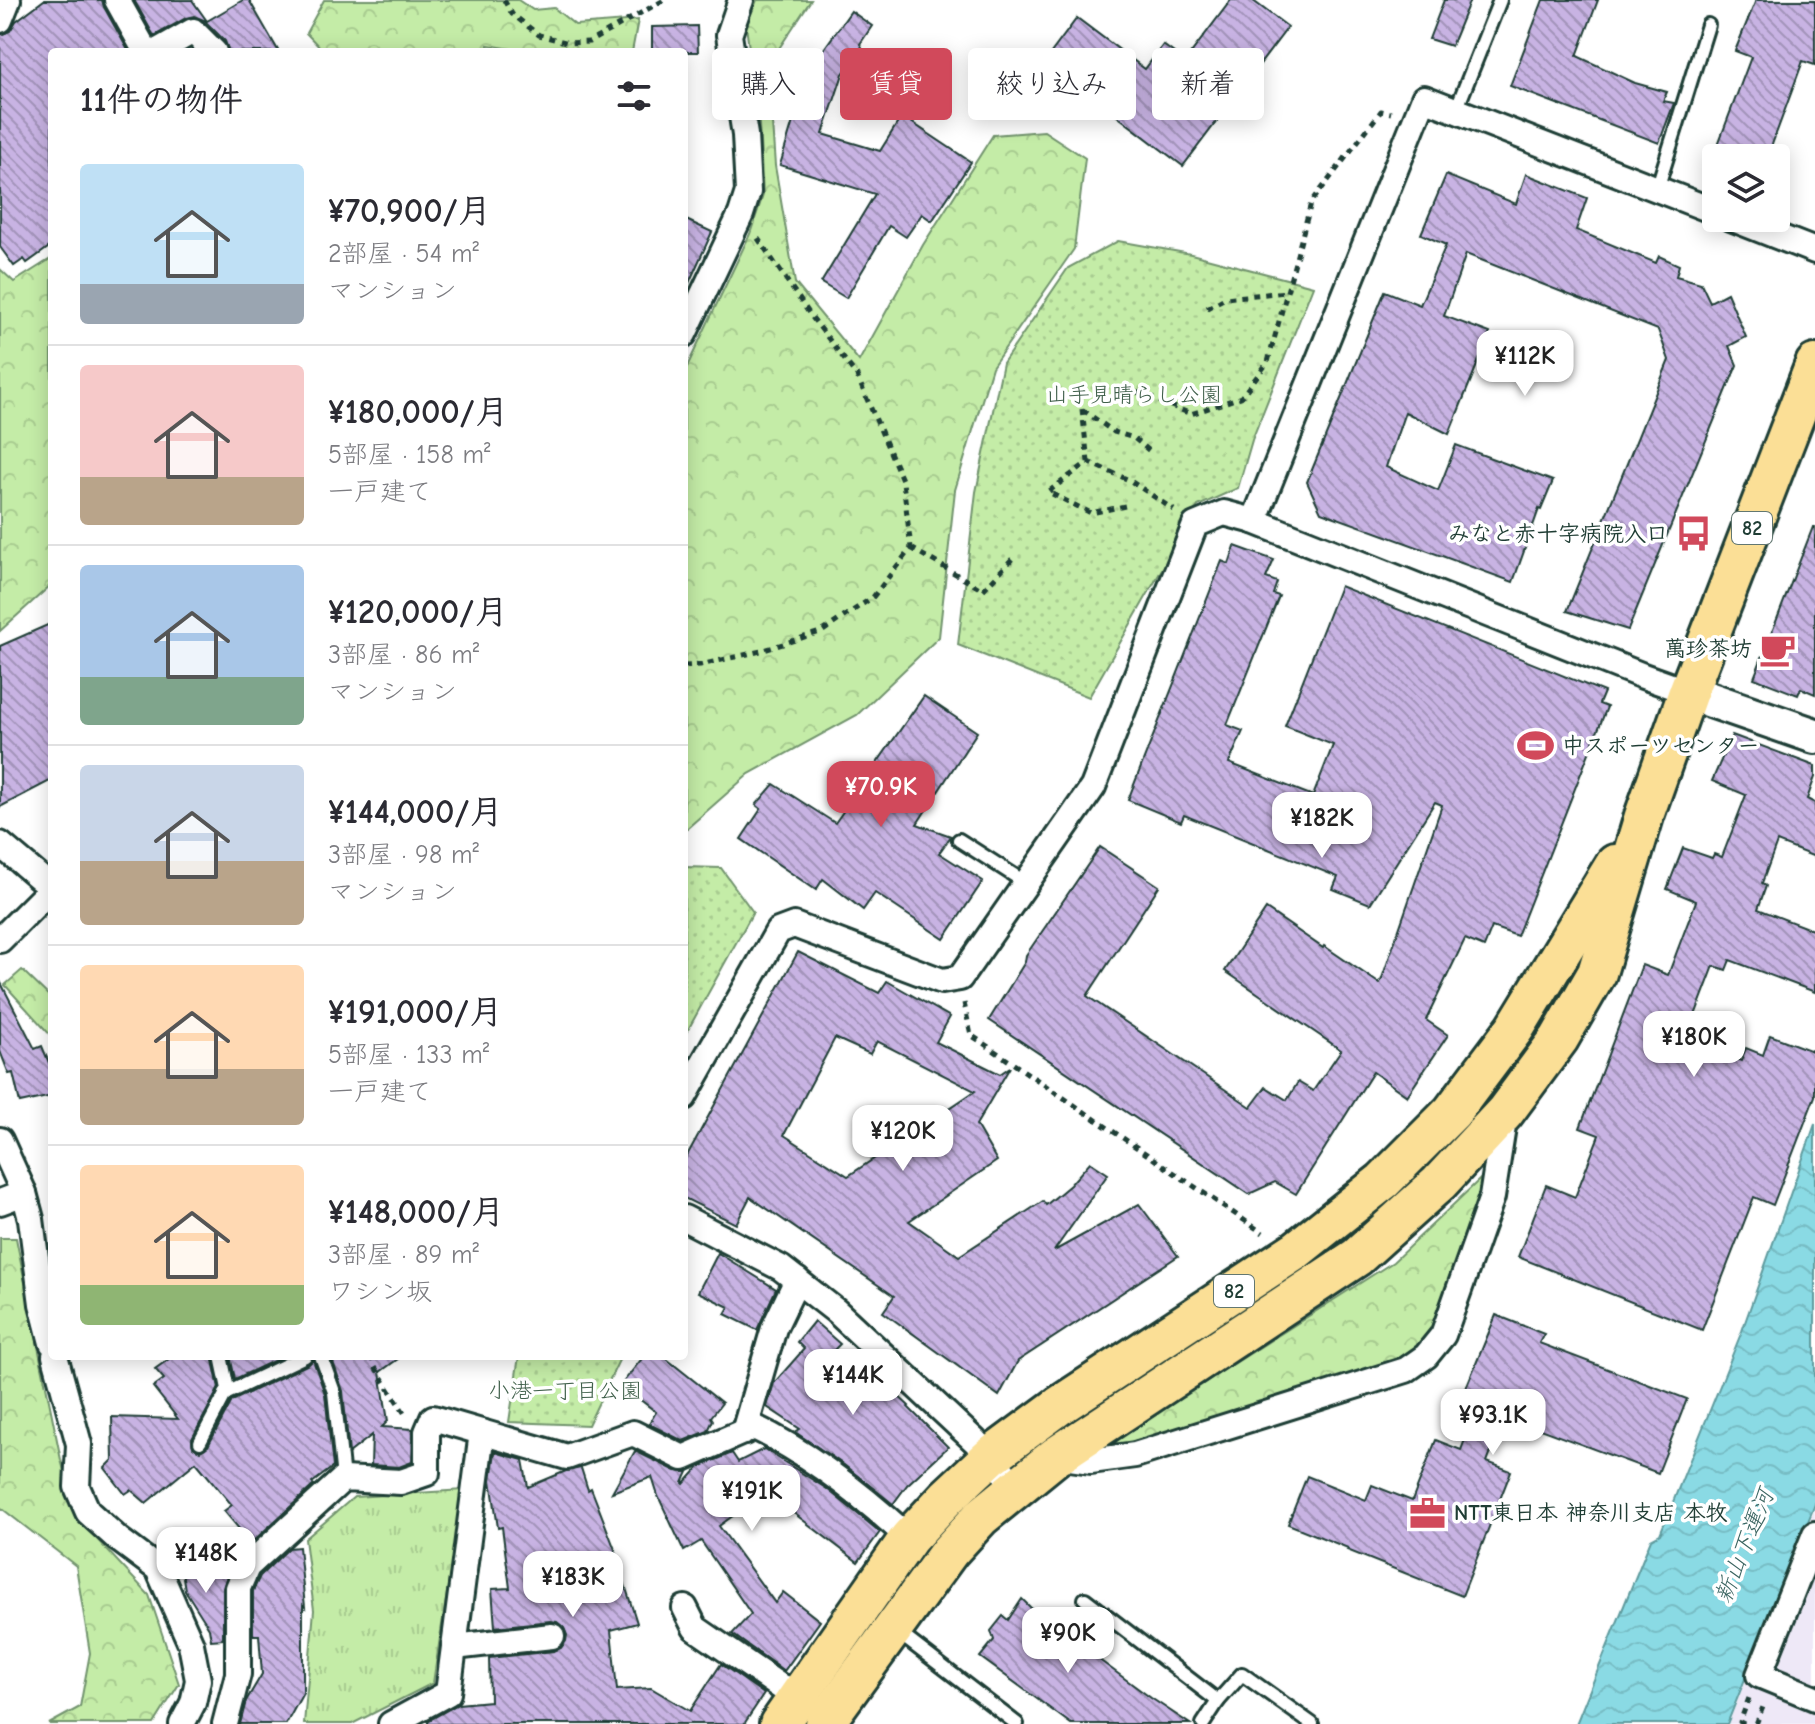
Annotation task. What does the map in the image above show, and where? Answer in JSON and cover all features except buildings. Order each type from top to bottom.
[{"type":"main road","name":"82","points":[[824,1724],[949,1552],[981,1517],[1056,1456],[1357,1257],[1439,1183],[1505,1112],[1559,1039],[1597,973],[1644,816],[1688,692],[1815,364]]},
{"type":"main road","name":"82","points":[[779,1724],[909,1538],[990,1457],[1059,1406],[1295,1251],[1383,1181],[1452,1112],[1515,1028],[1644,816]]},
{"type":"street","points":[[0,20],[8,0]]},
{"type":"street","points":[[117,0],[144,48]]},
{"type":"street","points":[[688,326],[741,214],[748,192],[745,135],[729,35],[741,0]]},
{"type":"street","points":[[163,48],[193,31],[210,48]]},
{"type":"street","points":[[1254,521],[1424,98],[1702,207]]},
{"type":"street","points":[[1767,232],[1815,251]]},
{"type":"street","points":[[688,1090],[778,931],[794,925],[942,981],[960,978],[1093,787],[1195,525],[1224,513],[1254,521],[1629,670],[1815,736]]},
{"type":"street","points":[[0,844],[48,885]]},
{"type":"street","points":[[0,940],[48,892]]},
{"type":"street","points":[[1056,1456],[1091,1461],[1135,1455],[1406,1370],[1426,1356],[1443,1335],[1492,1197],[1505,1112]]},
{"type":"street","points":[[0,1140],[24,1193],[31,1219],[48,1327]]},
{"type":"street","points":[[0,1202],[24,1193]]},
{"type":"street","points":[[688,1220],[781,1268],[836,1311],[990,1457],[1017,1487]]},
{"type":"street","points":[[744,1432],[774,1328],[797,1280]]},
{"type":"street","points":[[56,1360],[79,1444],[77,1487],[88,1512],[158,1569],[191,1644],[198,1680],[193,1703],[182,1724]]},
{"type":"street","points":[[225,1724],[238,1674],[238,1588],[247,1567],[343,1479],[401,1482],[427,1473],[427,1432],[433,1418],[567,1457],[633,1433],[683,1458],[754,1427],[826,1470],[909,1538]]},
{"type":"street","points":[[391,1724],[448,1693],[482,1432]]},
{"type":"street","points":[[1815,1534],[1759,1675],[1815,1698]]},
{"type":"street","points":[[685,1608],[695,1628],[781,1687],[802,1691]]},
{"type":"street","points":[[454,1647],[552,1636]]},
{"type":"lane","points":[[1456,110],[1500,0]]},
{"type":"lane","points":[[1657,189],[1708,25]]},
{"type":"lane","points":[[959,840],[1026,883]]},
{"type":"lane","points":[[200,1442],[228,1389],[222,1360]]},
{"type":"lane","points":[[225,1394],[297,1360]]},
{"type":"lane","points":[[322,1360],[334,1392],[343,1479]]},
{"type":"lane","points":[[1085,1599],[1218,1701]]},
{"type":"lane","points":[[893,1628],[1017,1724]]},
{"type":"lane","points":[[1203,1724],[1242,1674],[1312,1724]]},
{"type":"path","points":[[504,0],[512,14],[539,35],[569,43],[589,42],[664,0]]},
{"type":"path","points":[[1137,392],[1191,414],[1241,397],[1268,362],[1311,203],[1381,111],[1416,119]]},
{"type":"path","points":[[688,666],[761,651],[823,631],[873,597],[911,548],[903,482],[857,376],[811,316],[741,214]]},
{"type":"path","points":[[1207,308],[1225,298],[1286,292]]},
{"type":"path","points":[[1088,462],[1082,409],[1114,432],[1134,438],[1152,453]]},
{"type":"path","points":[[1088,462],[1048,492],[1091,513],[1125,506]]},
{"type":"path","points":[[1088,462],[1129,480],[1195,525]]},
{"type":"path","points":[[911,548],[983,590],[1012,559]]},
{"type":"path","points":[[960,978],[971,1035],[1271,1238]]},
{"type":"path","points":[[372,1360],[406,1416],[433,1418]]},
{"type":"path","points":[[1744,1724],[1740,1722],[1746,1707]]},
{"type":"path","points":[[1756,1724],[1763,1707],[1770,1710]]},
{"type":"shaded area","points":[[1815,1509],[1815,1724],[1728,1724]]},
{"type":"green space","points":[[324,0],[518,0],[533,10],[554,8],[575,25],[638,20],[633,48],[506,48],[488,45],[488,48],[320,48],[306,33]]},
{"type":"green space","points":[[757,0],[811,0],[779,48],[749,48],[746,26]]},
{"type":"green space","points":[[758,120],[772,120],[775,166],[795,283],[859,361],[923,245],[993,135],[1044,131],[1085,158],[1074,249],[992,367],[955,490],[939,637],[857,715],[749,774],[688,827],[688,365],[750,234],[763,195]]},
{"type":"green space","name":"山手見晴らし公園","points":[[1118,241],[1191,254],[1313,286],[1252,440],[1238,488],[1198,506],[1089,697],[958,645],[976,492],[1003,363],[1068,268]]},
{"type":"green space","points":[[48,261],[48,588],[0,631],[0,269],[14,282]]},
{"type":"green space","points":[[688,867],[721,868],[753,912],[688,1030]]},
{"type":"green space","points":[[22,970],[48,995],[48,1033],[5,985]]},
{"type":"green space","points":[[1496,1164],[1431,1340],[1393,1368],[1120,1445],[1113,1441],[1393,1262]]},
{"type":"green space","points":[[0,1238],[16,1238],[61,1460],[78,1519],[149,1595],[179,1684],[154,1724],[49,1724],[80,1707],[90,1653],[76,1566],[0,1507]]},
{"type":"green space","name":"小港一丁目公園","points":[[518,1360],[619,1360],[588,1425],[509,1422]]},
{"type":"green space","points":[[463,1490],[433,1683],[352,1724],[304,1724],[314,1610],[305,1539],[354,1497]]},
{"type":"water","name":"新山下運河","points":[[1815,1124],[1815,1504],[1727,1724],[1576,1724],[1651,1539],[1660,1534],[1742,1331]]},
{"type":"place","name":"みなと赤十字病院入口","points":[[1694,534]]},
{"type":"place","name":"萬珍茶坊","points":[[1778,649]]},
{"type":"place","name":"中スポーツセンター","points":[[1536,746]]},
{"type":"place","name":"NTT東日本 神奈川支店 本牧","points":[[1428,1513]]}]
